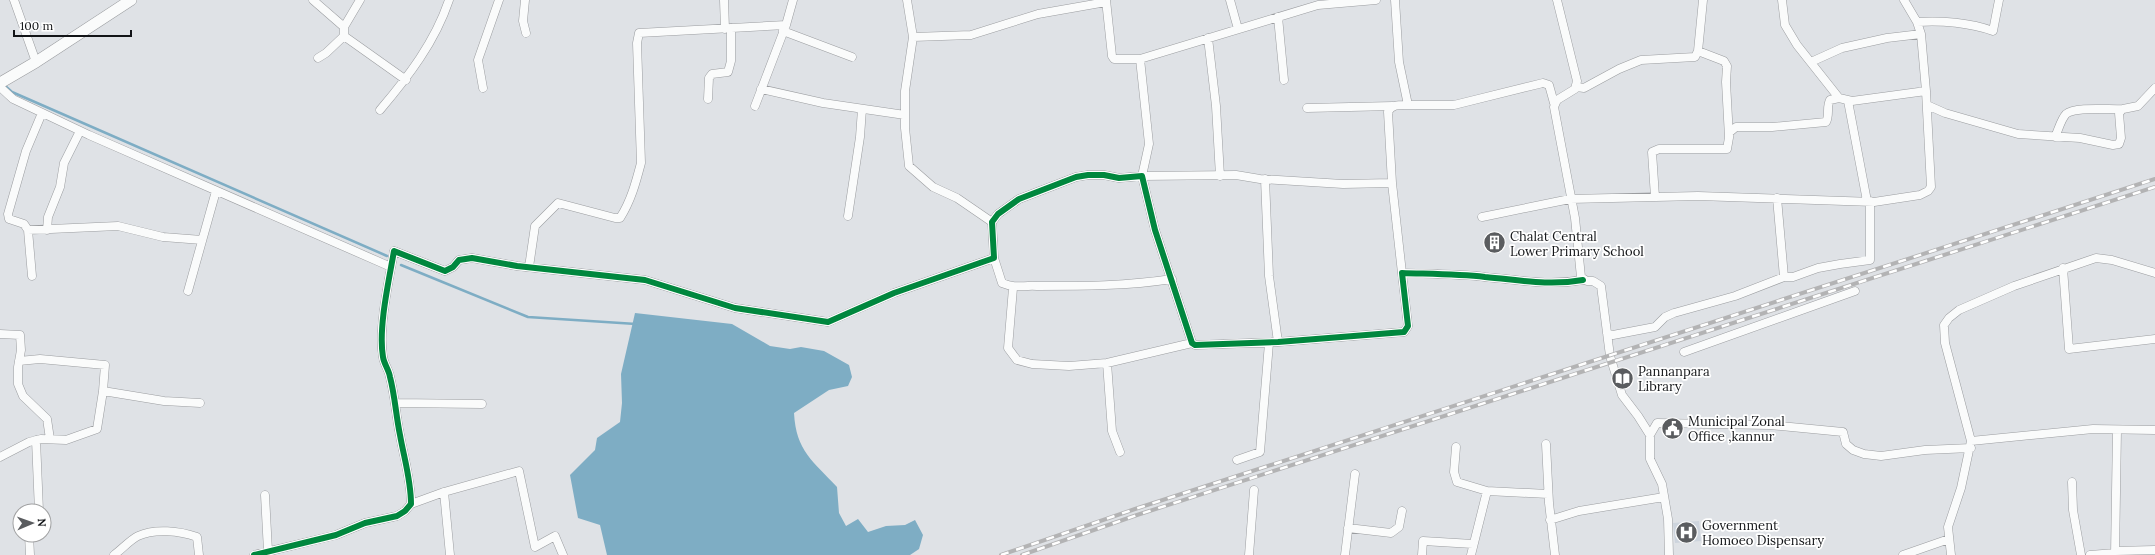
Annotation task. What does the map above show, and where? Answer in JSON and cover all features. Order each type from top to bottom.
[{"type":"main road","points":[[0,83],[36,62],[131,0]]},
{"type":"street","points":[[14,0],[36,62]]},
{"type":"street","points":[[313,0],[344,27]]},
{"type":"street","points":[[318,58],[326,53],[344,36],[344,27],[360,0]]},
{"type":"street","points":[[380,110],[406,80],[433,37],[449,0]]},
{"type":"street","points":[[483,88],[478,60],[499,0]]},
{"type":"street","points":[[525,0],[523,22],[526,33]]},
{"type":"street","points":[[708,99],[709,78],[712,74],[728,72],[731,62],[724,0]]},
{"type":"street","points":[[755,106],[784,28],[792,0]]},
{"type":"street","points":[[907,0],[913,37],[905,91],[905,115],[909,166],[933,187],[957,198],[992,222]]},
{"type":"street","points":[[1230,0],[1238,29]]},
{"type":"street","points":[[913,37],[971,35],[1038,14],[1106,1],[1112,56],[1114,59],[1140,59],[1278,17],[1321,2],[1376,0]]},
{"type":"street","points":[[1395,0],[1399,62],[1408,105]]},
{"type":"street","points":[[1557,0],[1576,76],[1577,87]]},
{"type":"street","points":[[1554,103],[1577,87],[1584,88],[1619,69],[1641,60],[1695,58],[1698,51],[1703,0]]},
{"type":"street","points":[[1782,0],[1785,24],[1797,45],[1839,98]]},
{"type":"street","points":[[1482,217],[1570,199],[1655,197],[1777,198],[1869,201],[1920,195],[1928,191],[1931,187],[1927,105],[1921,34],[1917,22],[1904,0]]},
{"type":"street","points":[[1917,22],[1928,21],[1966,25],[1993,30],[1999,0]]},
{"type":"street","points":[[1278,17],[1284,80]]},
{"type":"street","points":[[529,267],[535,226],[558,203],[615,218],[620,218],[626,209],[641,163],[637,43],[639,33],[728,28],[784,28],[852,57]]},
{"type":"street","points":[[1811,62],[1842,48],[1887,38],[1921,34]]},
{"type":"street","points":[[344,36],[406,80]]},
{"type":"street","points":[[1208,38],[1216,106],[1220,176]]},
{"type":"street","points":[[1698,51],[1724,61],[1727,66],[1726,82],[1729,138]]},
{"type":"street","points":[[1140,59],[1149,144],[1142,176],[1154,230],[1172,279],[1192,343]]},
{"type":"street","points":[[1307,108],[1454,105],[1543,82],[1549,85],[1554,103],[1570,199],[1575,218],[1582,280]]},
{"type":"street","points":[[0,87],[14,99],[80,131],[391,267]]},
{"type":"street","points":[[2055,137],[2066,115],[2069,113],[2089,109],[2123,110],[2138,106],[2155,88]]},
{"type":"street","points":[[762,89],[823,103],[905,115]]},
{"type":"street","points":[[1655,197],[1652,152],[1660,149],[1728,149],[1730,132],[1736,127],[1772,127],[1826,122],[1828,119],[1828,104],[1830,100],[1839,98],[1848,101],[1926,91]]},
{"type":"street","points":[[1607,333],[1613,335],[1655,327],[1665,317],[1674,312],[1734,296],[1784,277],[1793,277],[1840,264],[1870,260],[1869,201],[1848,101]]},
{"type":"street","points":[[1927,105],[1945,113],[2018,134],[2080,138],[2102,144],[2119,144],[2121,138],[2119,113],[2123,110]]},
{"type":"street","points":[[1013,288],[1008,348],[1018,360],[1032,364],[1069,366],[1107,363],[1192,343],[1269,343],[1404,332],[1408,326],[1392,183],[1388,112],[1393,106]]},
{"type":"street","points":[[848,216],[860,137],[862,109]]},
{"type":"street","points":[[32,276],[28,230],[24,224],[9,219],[8,214],[26,151],[42,113]]},
{"type":"street","points":[[47,230],[48,217],[60,187],[64,163],[80,131]]},
{"type":"street","points":[[1172,279],[1113,286],[1037,286],[1013,288],[1002,283],[994,258],[992,222],[998,214],[1019,199],[1076,177],[1104,175],[1119,178],[1142,176],[1220,176],[1343,184],[1392,183]]},
{"type":"street","points":[[1265,179],[1269,276],[1278,342]]},
{"type":"street","points":[[188,291],[216,191]]},
{"type":"street","points":[[1777,198],[1784,277]]},
{"type":"street","points":[[28,230],[118,226],[163,237],[202,240]]},
{"type":"street","points":[[411,504],[409,475],[395,403],[382,349],[394,251],[445,271],[453,267],[459,260],[472,258],[529,267],[645,280],[735,308],[828,322],[894,293],[994,258]]},
{"type":"street","points":[[1951,555],[1948,527],[1971,445],[1946,343],[1944,325],[1949,318],[1959,310],[2014,286],[2063,268],[2096,258],[2112,260],[2155,273]]},
{"type":"street","points":[[2063,268],[2069,349],[2155,339]]},
{"type":"street","points":[[1402,273],[1485,276],[1526,282],[1560,284],[1582,280],[1593,281],[1601,286],[1610,356],[1622,396],[1638,416],[1650,435]]},
{"type":"street","points":[[1684,352],[1855,291]]},
{"type":"street","points":[[0,334],[20,335],[21,350],[18,384],[23,396],[47,420],[50,439]]},
{"type":"street","points":[[1236,460],[1260,452],[1269,343]]},
{"type":"street","points":[[0,457],[18,447],[36,440],[66,440],[97,429],[103,391],[105,365],[40,359],[19,361]]},
{"type":"street","points":[[1107,363],[1112,431],[1120,452]]},
{"type":"street","points":[[103,391],[164,401],[200,403]]},
{"type":"street","points":[[395,403],[482,404]]},
{"type":"street","points":[[1669,555],[1668,519],[1662,484],[1650,459],[1650,435],[1657,423],[1768,425],[1843,432],[1846,444],[1853,450],[1881,456],[2093,429],[2155,430]]},
{"type":"street","points":[[2115,553],[2117,430]]},
{"type":"street","points":[[36,440],[39,503]]},
{"type":"street","points":[[1546,444],[1550,520],[1555,555]]},
{"type":"street","points":[[1456,447],[1454,472],[1457,482],[1487,490],[1548,494]]},
{"type":"street","points":[[254,555],[336,535],[365,524],[397,516],[405,511],[411,504],[444,492],[519,470],[535,547],[555,536],[563,555]]},
{"type":"street","points":[[1345,555],[1355,474]]},
{"type":"street","points":[[2072,482],[2073,510],[2081,555]]},
{"type":"street","points":[[1249,555],[1254,490]]},
{"type":"street","points":[[1471,555],[1487,490]]},
{"type":"street","points":[[444,492],[450,555]]},
{"type":"street","points":[[265,495],[268,552]]},
{"type":"street","points":[[1550,520],[1579,511],[1664,497]]},
{"type":"street","points":[[1348,528],[1391,533],[1400,528],[1402,511]]},
{"type":"street","points":[[114,555],[137,536],[160,532],[184,532],[197,536],[199,555]]},
{"type":"street","points":[[1903,555],[1950,539]]},
{"type":"street","points":[[1422,555],[1423,541],[1473,544]]},
{"type":"street","points":[[29,543],[30,555]]},
{"type":"street","points":[[2090,555],[2155,550]]},
{"type":"shaded area","name":"Government Homoeo Dispensary","points":[[1699,521],[1701,541],[1675,543],[1673,523]]},
{"type":"water","points":[[635,313],[732,324],[770,346],[790,349],[801,347],[824,351],[849,365],[852,377],[848,386],[829,390],[794,413],[798,437],[802,446],[813,462],[837,487],[839,513],[846,526],[858,519],[868,532],[886,526],[905,525],[915,520],[923,535],[919,549],[910,555],[607,555],[600,525],[578,518],[570,475],[595,450],[597,438],[620,422],[622,403],[621,374]]},
{"type":"waterway","points":[[3,84],[12,92],[387,256]]},
{"type":"waterway","points":[[401,265],[528,317],[636,324]]},
{"type":"railway","points":[[1001,555],[1135,509],[2155,179]]},
{"type":"railway","points":[[1022,555],[1137,515],[2155,187]]},
{"type":"cycle path","points":[[254,555],[336,535],[365,523],[397,516],[405,511],[411,504],[409,478],[393,391],[384,360],[382,345],[383,318],[394,251],[445,271],[453,267],[459,260],[472,258],[517,266],[645,280],[735,308],[828,322],[894,293],[994,258],[992,222],[998,214],[1019,199],[1076,177],[1104,175],[1119,178],[1142,176],[1155,230],[1192,343],[1195,345],[1278,342],[1404,332],[1408,326],[1402,273],[1465,275],[1546,282],[1570,282],[1583,280]]},
{"type":"place","name":"Chalat Central Lower Primary School","points":[[1494,243]]},
{"type":"place","name":"Pannanpara Library","points":[[1622,378]]},
{"type":"place","name":"Municipal Zonal Office ,kannur","points":[[1673,428]]},
{"type":"place","name":"Government Homoeo Dispensary","points":[[1687,532]]}]
